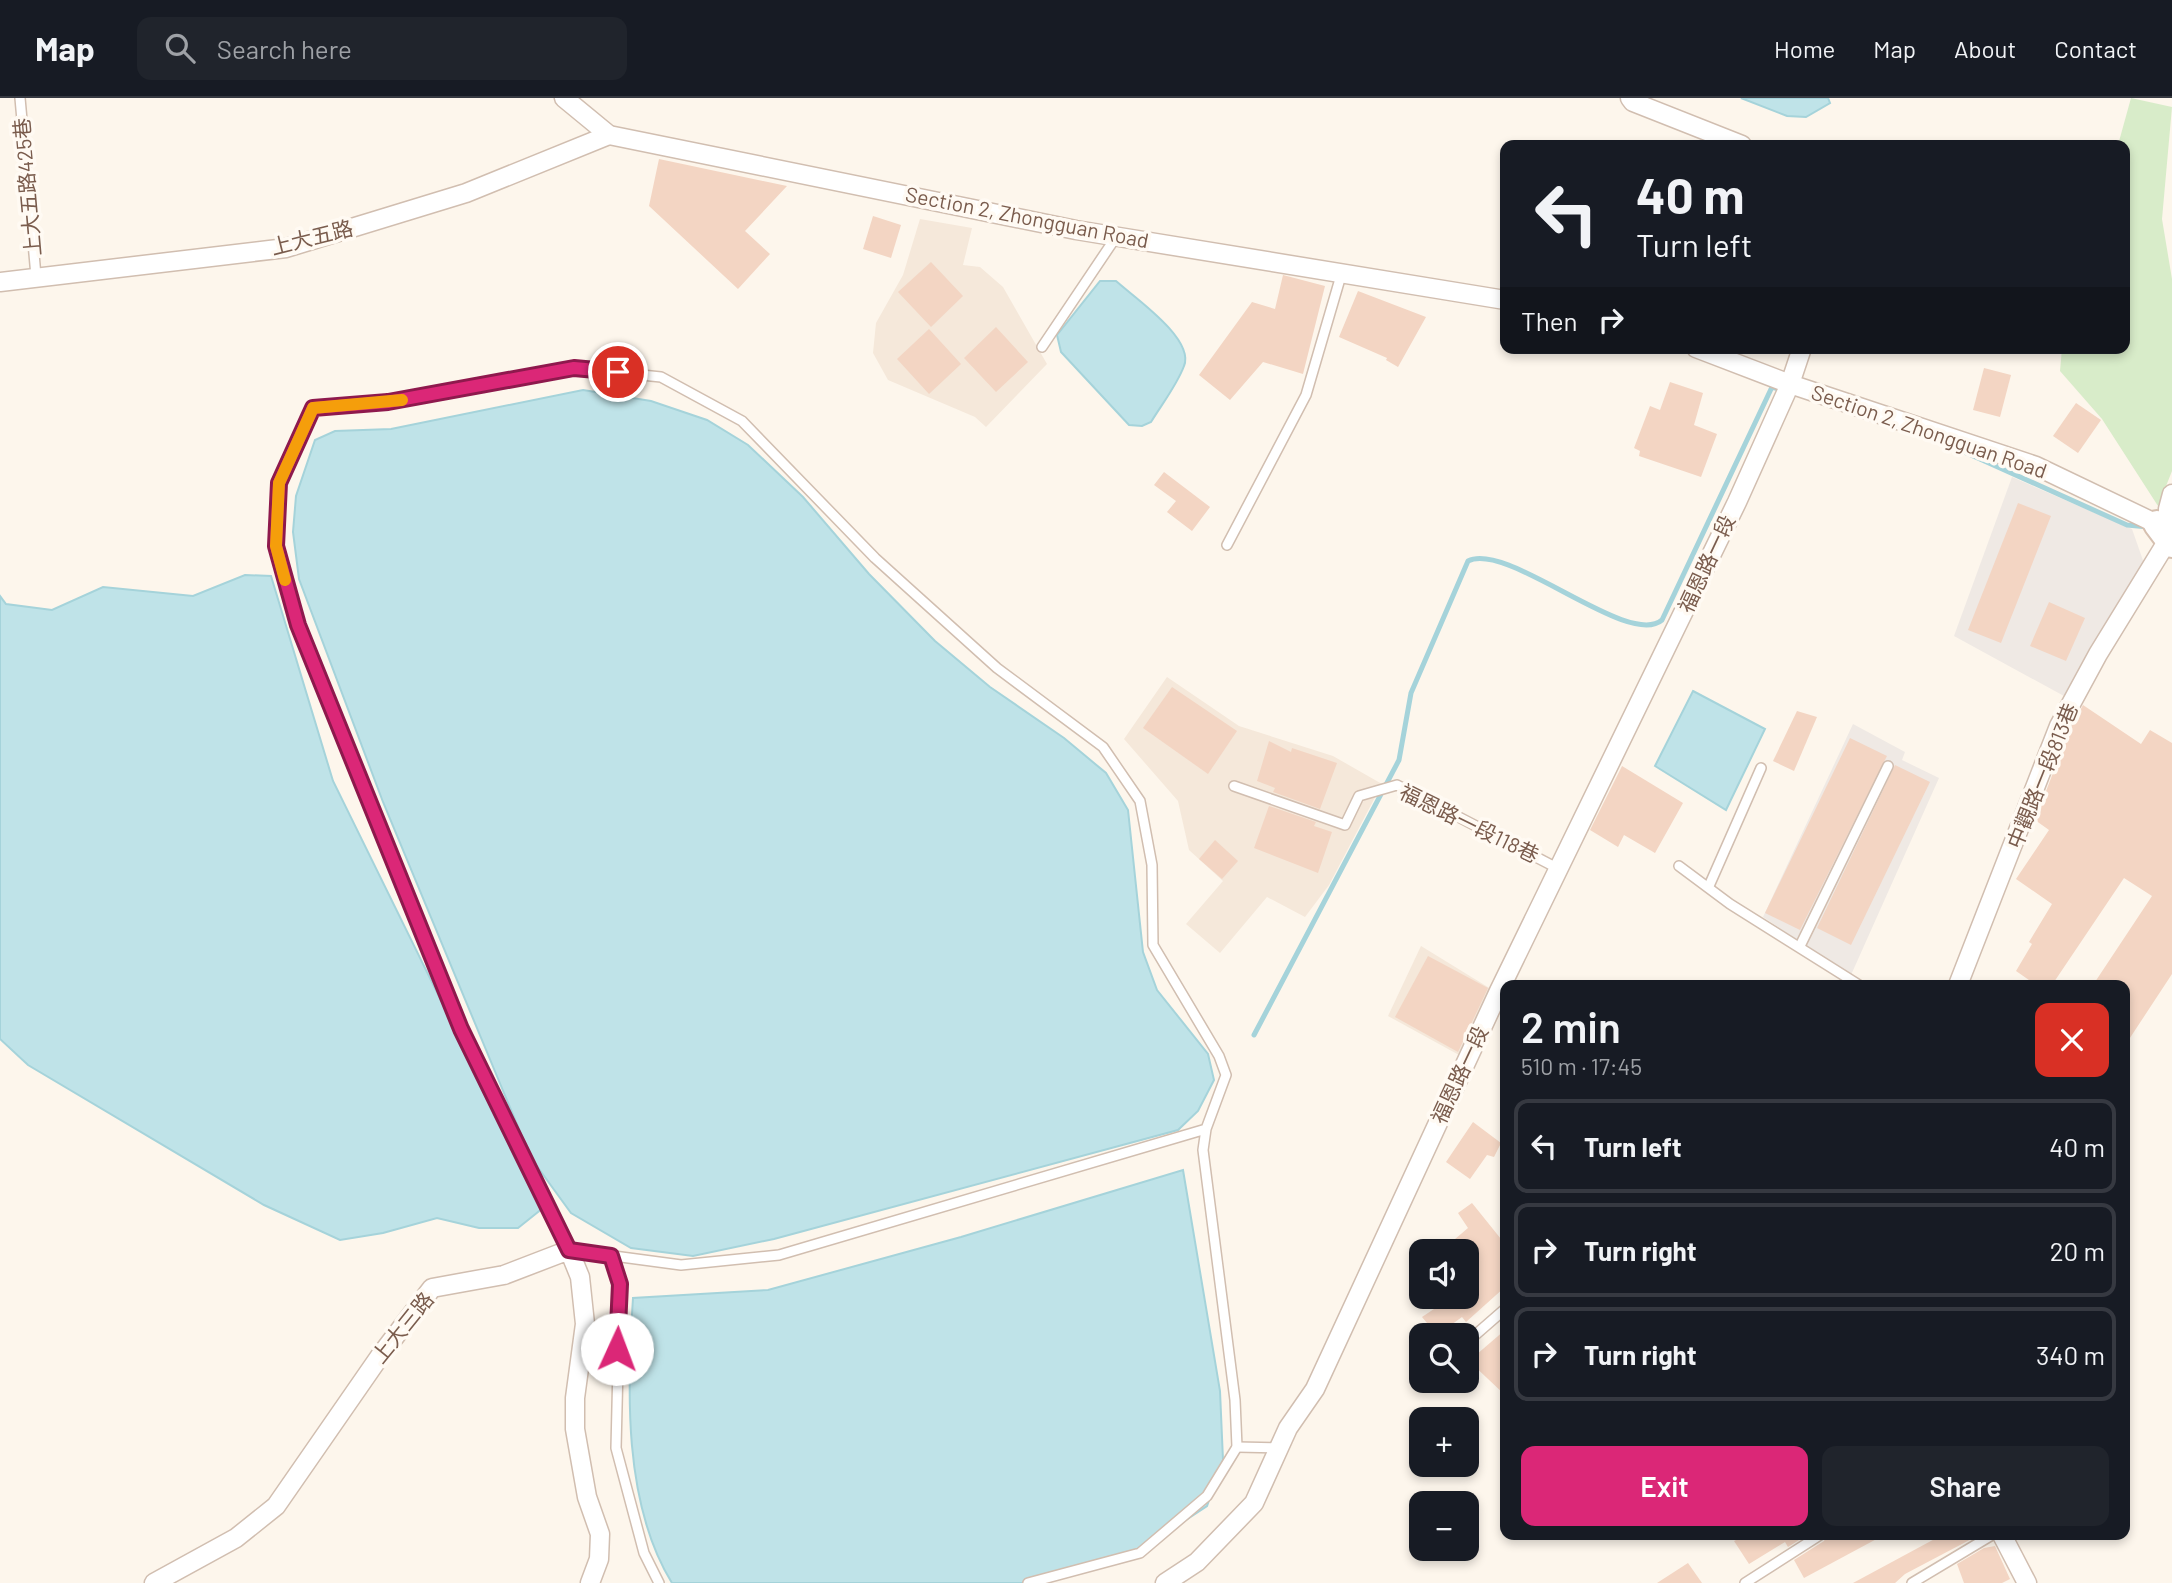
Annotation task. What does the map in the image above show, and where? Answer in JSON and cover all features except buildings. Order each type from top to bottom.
[{"type":"street","name":"Section 2, Zhongguan Road","points":[[564,98],[609,135],[1116,237],[1500,299]]},
{"type":"street","points":[[1630,98],[1633,102],[1729,140]]},
{"type":"street","name":"上大五路","points":[[0,282],[286,248],[466,193],[609,135]]},
{"type":"street","name":"Section 2, Zhongguan Road","points":[[1712,354],[1790,384],[2036,466],[2166,536]]},
{"type":"street","name":"福恩路一段","points":[[1508,980],[1719,539],[1790,384],[1800,354]]},
{"type":"street","points":[[2166,536],[2172,494]]},
{"type":"street","name":"中觀路一段813巷","points":[[1960,980],[2059,726],[2166,536]]},
{"type":"street","name":"福恩路一段","points":[[1165,1583],[1197,1562],[1254,1503],[1288,1428],[1315,1389],[1500,997]]},
{"type":"street","points":[[569,1250],[580,1277],[585,1324],[575,1398],[575,1429],[587,1497],[600,1534],[599,1559],[590,1583]]},
{"type":"street","name":"上大三路","points":[[154,1583],[236,1538],[276,1506],[380,1356],[432,1288],[504,1275],[569,1250]]},
{"type":"street","points":[[2005,1540],[2027,1583]]},
{"type":"lane","name":"上大五路425巷","points":[[20,98],[36,276]]},
{"type":"lane","points":[[1042,347],[1116,237]]},
{"type":"lane","points":[[1227,545],[1306,395],[1342,272]]},
{"type":"lane","points":[[1028,1583],[1140,1553],[1207,1496],[1237,1447],[1235,1400],[1203,1150],[1206,1129],[1226,1074],[1219,1056],[1153,945],[1152,865],[1140,800],[1103,747],[987,659],[875,558],[742,421],[661,377],[574,368],[388,402],[313,408],[279,483],[276,546],[298,625],[461,1029],[569,1250],[681,1265],[779,1255],[1206,1129]]},
{"type":"lane","points":[[1800,946],[1888,766]]},
{"type":"lane","points":[[1709,886],[1760,768]]},
{"type":"lane","name":"福恩路一段118巷","points":[[1234,786],[1345,825],[1359,796],[1397,785],[1560,870]]},
{"type":"lane","points":[[1679,866],[1730,904],[1852,980]]},
{"type":"lane","points":[[611,1256],[620,1284],[616,1448],[644,1553],[659,1583]]},
{"type":"lane","points":[[1479,1332],[1500,1313]]},
{"type":"lane","points":[[1237,1447],[1278,1448]]},
{"type":"lane","points":[[1745,1583],[1812,1540]]},
{"type":"lane","points":[[1912,1583],[1984,1540]]},
{"type":"shaded area","points":[[920,219],[972,228],[963,265],[980,267],[1003,287],[1047,364],[986,427],[975,417],[888,380],[873,353],[876,323],[903,275]]},
{"type":"shaded area","points":[[2012,477],[2132,529],[2146,569],[2064,696],[1954,636]]},
{"type":"shaded area","points":[[1167,677],[1239,726],[1333,756],[1382,784],[1329,885],[1305,917],[1267,897],[1220,953],[1186,924],[1223,881],[1189,850],[1178,801],[1124,739]]},
{"type":"shaded area","points":[[1853,724],[1905,752],[1902,760],[1939,778],[1851,975],[1763,917]]},
{"type":"shaded area","points":[[1421,946],[1491,989],[1459,1055],[1388,1016]]},
{"type":"green space","points":[[2131,98],[2172,107],[2162,219],[2172,279],[2172,471],[2158,506],[2102,419],[2060,371],[2061,354],[2130,354],[2130,140],[2119,140]]},
{"type":"water","points":[[1741,98],[1828,98],[1830,103],[1806,117],[1787,116]]},
{"type":"water","points":[[1100,281],[1116,281],[1149,308],[1172,332],[1185,355],[1184,366],[1173,387],[1151,422],[1142,426],[1129,425],[1061,352],[1057,335]]},
{"type":"water","points":[[583,390],[651,401],[707,420],[748,445],[803,497],[869,574],[935,641],[990,687],[1064,738],[1106,773],[1128,810],[1143,952],[1157,990],[1208,1054],[1214,1080],[1198,1111],[1178,1130],[774,1239],[693,1256],[631,1248],[571,1213],[531,1158],[383,802],[299,579],[293,532],[296,496],[315,440],[335,431],[391,429]]},
{"type":"water","points":[[245,575],[271,576],[333,781],[543,1208],[518,1228],[479,1228],[437,1218],[383,1233],[340,1240],[264,1205],[28,1065],[0,1039],[0,596],[6,604],[52,610],[103,587],[193,596]]},
{"type":"water","points":[[1693,691],[1765,729],[1726,810],[1655,766]]},
{"type":"water","points":[[1183,1170],[1220,1391],[1223,1460],[1207,1506],[1151,1543],[1091,1570],[1026,1583],[672,1583],[656,1552],[644,1518],[637,1482],[630,1407],[633,1298],[768,1290],[961,1237]]},
{"type":"waterway","points":[[1254,1035],[1399,760],[1411,693],[1468,561],[1486,559],[1510,566],[1623,620],[1646,625],[1662,620],[1772,387],[1782,390]]},
{"type":"waterway","points":[[1951,446],[2127,525],[2148,527]]},
{"type":"slow traffic","points":[[285,580],[276,546],[279,483],[313,408],[402,400]]},
{"type":"route","points":[[617,1349],[620,1284],[611,1256],[569,1250],[461,1029],[298,625],[276,546],[279,483],[313,408],[388,402],[574,368],[618,372]]}]
